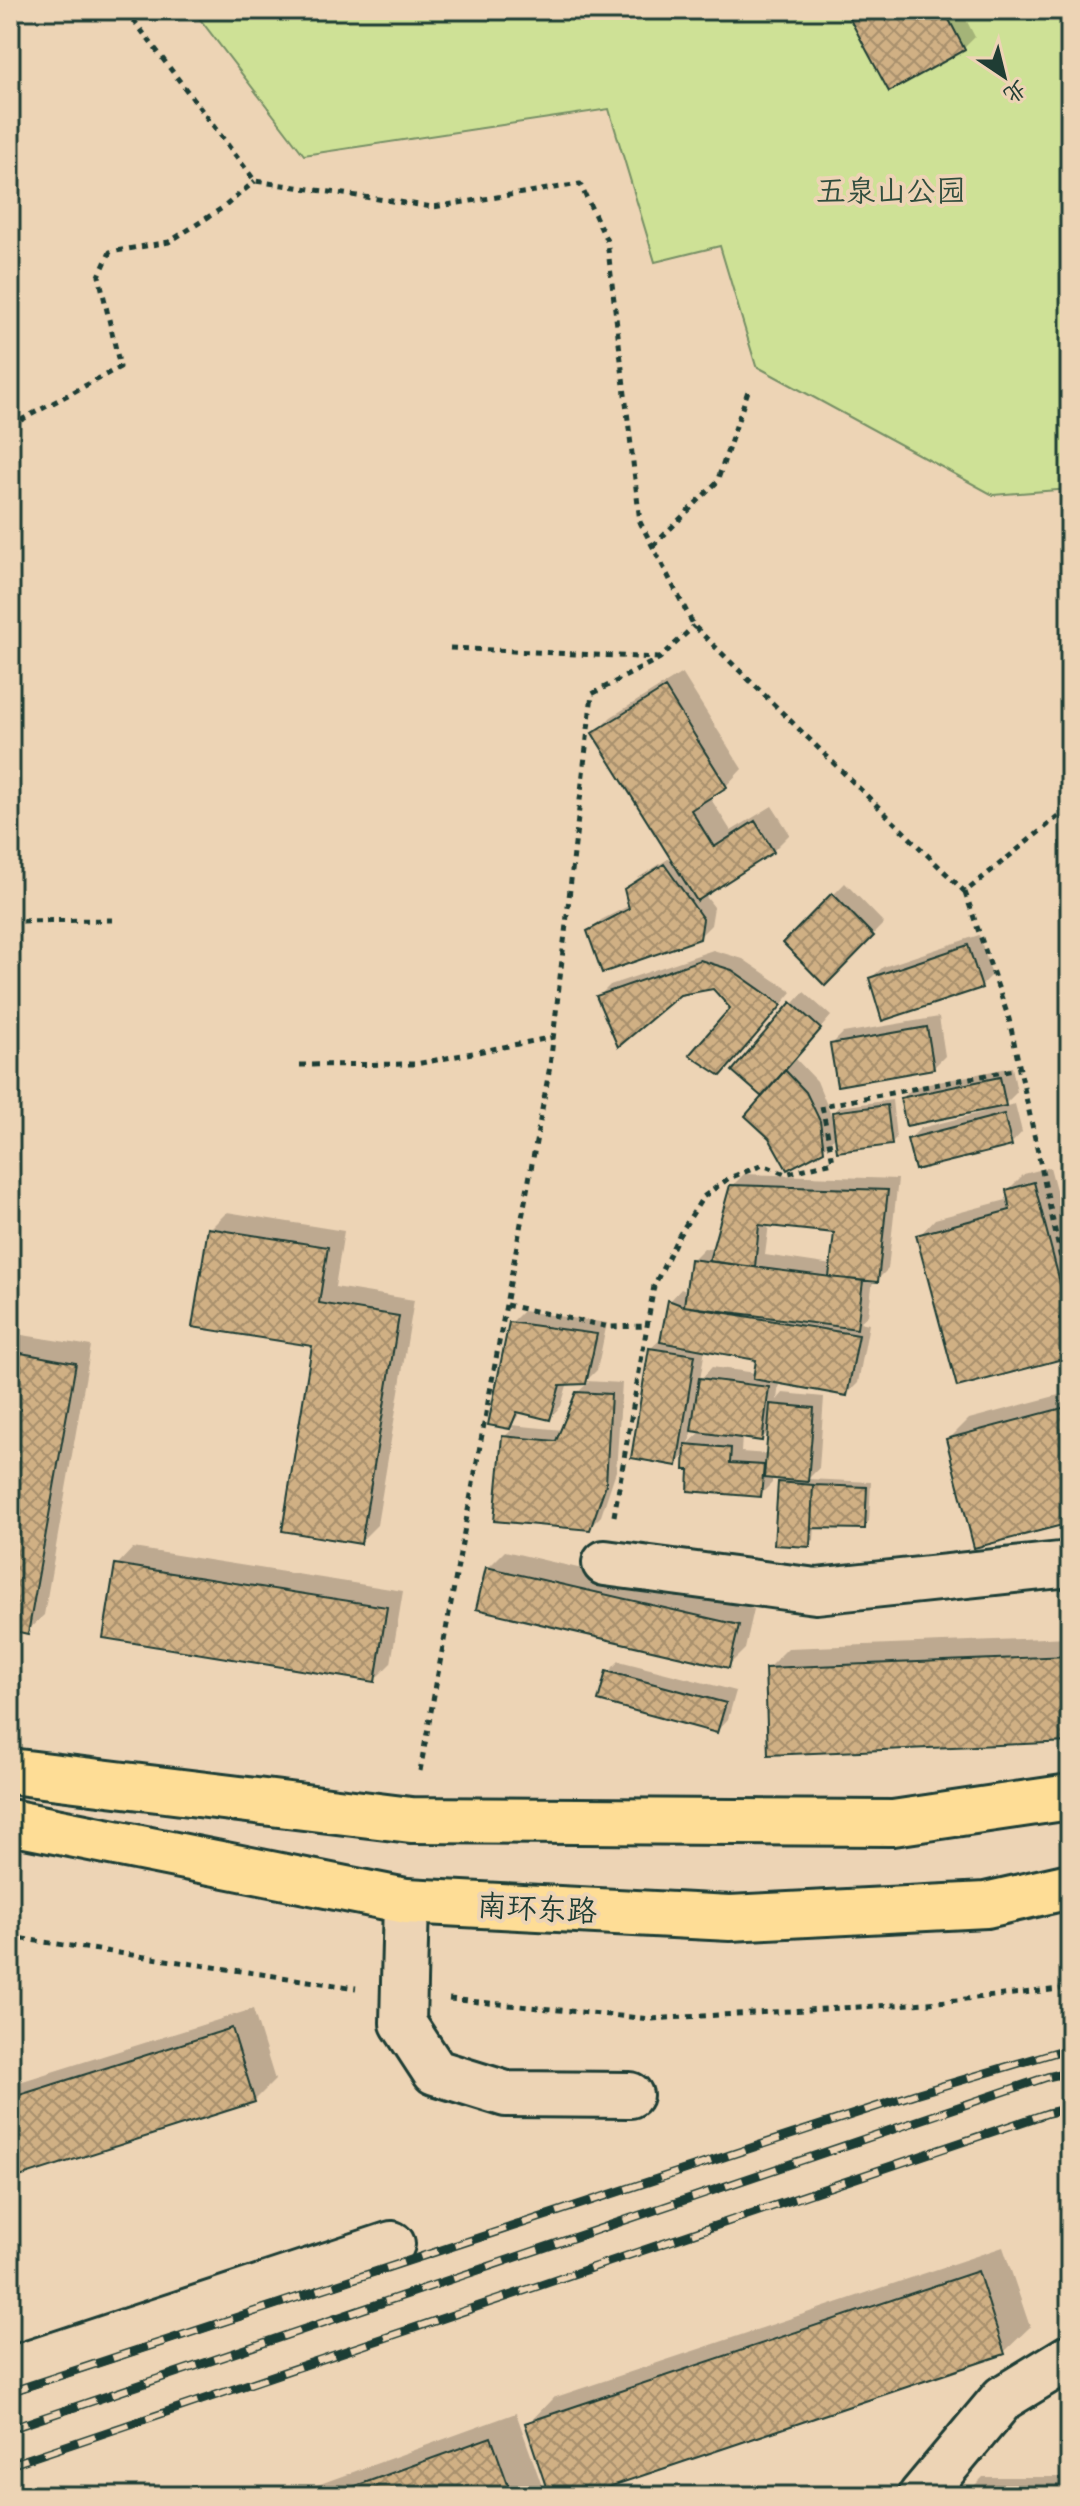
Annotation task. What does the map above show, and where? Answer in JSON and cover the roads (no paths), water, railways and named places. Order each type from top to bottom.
[{"type":"highway","points":[[10,1771],[411,1820],[893,1823],[1070,1797]]},
{"type":"highway","name":"南环东路","points":[[10,1822],[406,1901],[730,1918],[986,1905],[1070,1886]]},
{"type":"lane","points":[[605,1563],[816,1591],[1070,1564]]},
{"type":"lane","points":[[406,1901],[403,2023],[435,2072],[506,2094],[630,2095]]},
{"type":"lane","points":[[10,2370],[392,2244]]},
{"type":"lane","points":[[921,2496],[1003,2398],[1070,2357]]},
{"type":"railway","points":[[10,2392],[915,2094],[1070,2048]]},
{"type":"railway","points":[[10,2429],[1047,2077],[1070,2072]]},
{"type":"railway","points":[[10,2465],[1070,2108]]},
{"type":"park label","name":"五泉山公园","points":[[891,190]]}]
